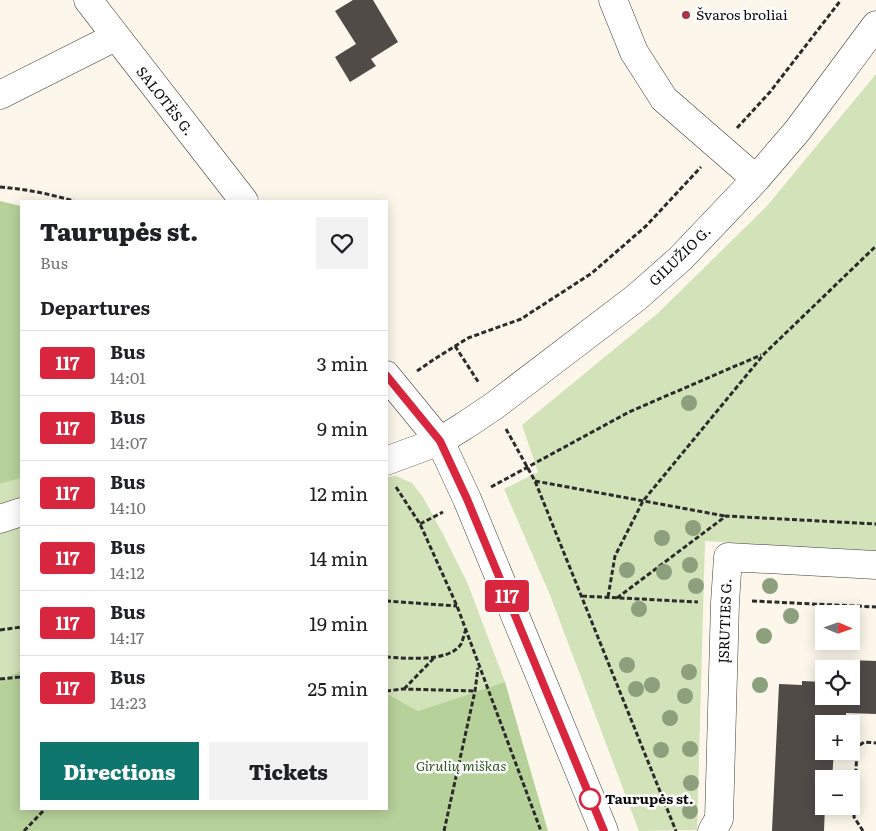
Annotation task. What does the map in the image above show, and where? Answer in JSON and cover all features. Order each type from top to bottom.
[{"type":"street","name":"SALOTĖS G.","points":[[88,0],[243,200]]},
{"type":"street","points":[[613,0],[634,52],[664,99],[756,179]]},
{"type":"street","name":"GILUŽIO G.","points":[[388,460],[440,441],[494,406],[636,298],[681,258],[756,179],[798,130],[876,26]]},
{"type":"street","points":[[0,95],[115,37]]},
{"type":"street","points":[[388,378],[440,441],[467,499],[604,831]]},
{"type":"street","points":[[0,519],[20,512]]},
{"type":"street","name":"ĮSRUTIES G.","points":[[712,831],[719,819],[728,557],[876,565]]},
{"type":"path","points":[[0,188],[14,188],[70,200]]},
{"type":"path","points":[[608,598],[615,556],[643,501],[764,354],[876,246]]},
{"type":"path","points":[[414,374],[468,338],[521,319],[592,273]]},
{"type":"path","points":[[676,831],[528,467],[629,412],[764,354]]},
{"type":"path","points":[[534,481],[726,516],[876,524]]},
{"type":"path","points":[[396,486],[420,524],[457,606],[541,831]]},
{"type":"path","points":[[617,598],[726,516]]},
{"type":"path","points":[[581,596],[725,603],[743,600],[876,607]]},
{"type":"path","points":[[388,601],[457,606]]},
{"type":"path","points":[[0,630],[20,627]]},
{"type":"path","points":[[388,657],[434,658],[447,654],[460,646],[466,629]]},
{"type":"path","points":[[403,689],[434,658]]},
{"type":"path","points":[[444,831],[476,691],[478,665]]},
{"type":"path","points":[[0,679],[20,677]]},
{"type":"path","points":[[388,691],[403,689],[476,691]]},
{"type":"path","points":[[863,831],[854,818],[857,747],[864,742],[876,743]]},
{"type":"path","points":[[24,831],[44,810]]},
{"type":"green space","points":[[876,74],[876,552],[705,541],[697,830],[639,831],[550,595],[504,489],[538,472],[522,425],[657,314],[767,206]]},
{"type":"green space","points":[[0,201],[20,206],[20,478],[0,484]]},
{"type":"green space","points":[[396,476],[412,483],[423,497],[467,582],[505,682],[418,711],[388,694],[388,477]]},
{"type":"green space","points":[[20,478],[20,671],[0,682],[0,484]]},
{"type":"green space","name":"Girulių miškas","points":[[20,671],[20,810],[388,810],[388,694],[418,711],[505,682],[548,831],[0,831],[0,682]]},
{"type":"building","points":[[353,0],[373,0],[398,42],[371,59],[376,66],[350,82],[335,57],[356,44],[335,11]]},
{"type":"building","points":[[860,660],[876,661],[876,714],[815,715],[815,760],[833,760],[833,770],[815,770],[815,815],[825,815],[824,831],[772,831],[779,684],[802,685],[802,681],[815,682],[815,705],[860,705]]},
{"type":"bus line","name":"117","points":[[388,377],[440,441],[467,499],[604,831]]},
{"type":"place","name":"Švaros broliai","points":[[686,15]]},
{"type":"place","name":"Taurupės st.","points":[[590,799]]}]
